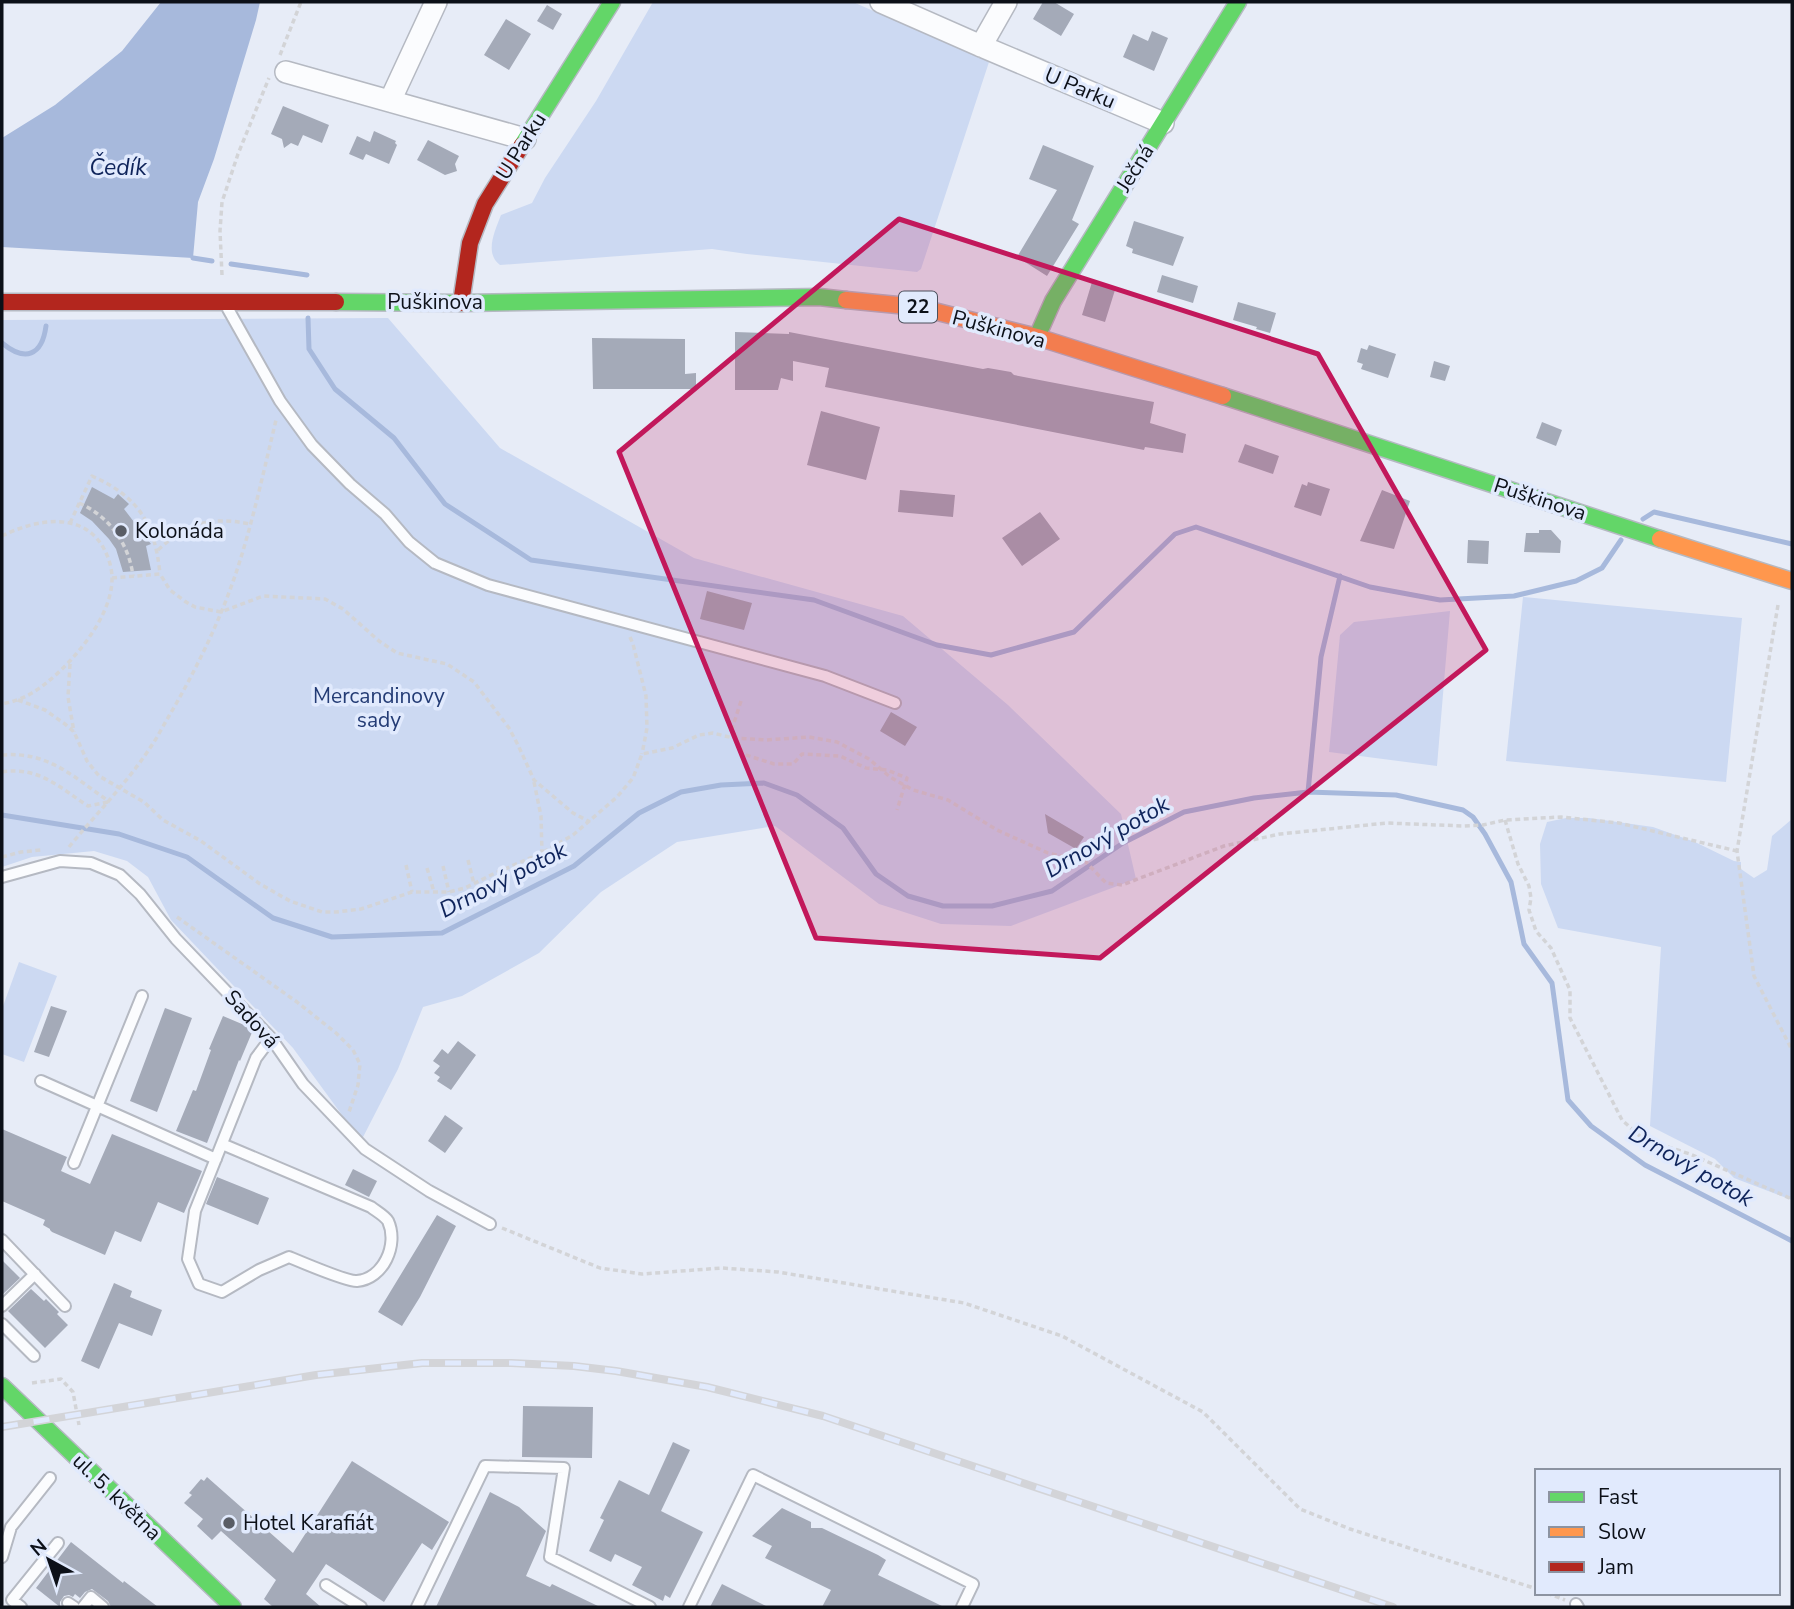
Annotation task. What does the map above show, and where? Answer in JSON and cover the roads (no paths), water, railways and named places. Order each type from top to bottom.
[{"type":"main road","name":"U Parku","points":[[461,303],[470,243],[485,204],[612,2]]},
{"type":"main road","name":"Ječná","points":[[1037,337],[1052,301],[1238,2]]},
{"type":"main road","name":"Puškinova","points":[[2,302],[461,303],[819,298],[918,307],[1037,337],[1297,419],[1787,580]]},
{"type":"main road","name":"ul. 5. května","points":[[2,1386],[229,1606]]},
{"type":"street","points":[[390,102],[436,2]]},
{"type":"street","name":"U Parku","points":[[881,2],[1163,123]]},
{"type":"street","points":[[981,46],[1006,2]]},
{"type":"street","points":[[278,68],[525,139]]},
{"type":"lane","points":[[223,301],[280,401],[313,445],[350,484],[385,514],[409,542],[435,563],[488,585],[825,676],[895,703]]},
{"type":"lane","name":"Sadová","points":[[2,877],[60,861],[91,863],[120,875],[141,894],[176,939],[271,1038],[303,1084],[365,1149],[429,1191],[491,1224]]},
{"type":"lane","points":[[74,1163],[142,996]]},
{"type":"lane","points":[[222,1144],[371,1207],[387,1220],[391,1239],[387,1262],[373,1276],[355,1282],[289,1257],[259,1270],[222,1292],[199,1284],[188,1259],[195,1212],[256,1058],[271,1038]]},
{"type":"lane","points":[[41,1081],[216,1159]]},
{"type":"lane","points":[[2,1240],[65,1306]]},
{"type":"lane","points":[[2,1306],[35,1274]]},
{"type":"lane","points":[[2,1324],[34,1356]]},
{"type":"lane","points":[[417,1607],[485,1466],[564,1468],[550,1557],[650,1607]]},
{"type":"lane","points":[[689,1607],[752,1475],[973,1584],[962,1607]]},
{"type":"lane","points":[[2,1557],[11,1527],[50,1478]]},
{"type":"lane","points":[[21,1607],[12,1600],[37,1578],[58,1543]]},
{"type":"lane","points":[[326,1585],[360,1607]]},
{"type":"lane","points":[[83,1607],[91,1597],[103,1607]]},
{"type":"water","name":"Čedík","points":[[161,2],[260,2],[214,159],[198,202],[193,258],[2,247],[2,138],[55,105],[122,51]]},
{"type":"waterway","points":[[193,258],[212,261]]},
{"type":"waterway","points":[[231,264],[307,275]]},
{"type":"waterway","points":[[308,318],[309,349],[335,389],[394,438],[445,504],[531,560],[814,600],[937,645],[991,655],[1074,632],[1175,534],[1196,527],[1370,587],[1440,600],[1514,596],[1576,581],[1602,568],[1621,540]]},
{"type":"waterway","points":[[2,343],[18,353],[31,353],[41,344],[46,326]]},
{"type":"waterway","points":[[1643,519],[1654,512],[1792,544]]},
{"type":"waterway","points":[[1308,792],[1321,657],[1340,576]]},
{"type":"waterway","name":"Drnový potok","points":[[2,815],[119,834],[187,857],[273,918],[332,937],[442,933],[574,866],[639,813],[681,792],[721,785],[764,783],[797,795],[843,828],[876,874],[908,896],[943,906],[992,906],[1052,891],[1123,843],[1184,812],[1254,798],[1308,792],[1396,795],[1463,810],[1473,817],[1485,834],[1511,882],[1524,944],[1552,983],[1568,1100],[1591,1126],[1645,1165],[1792,1241]]},
{"type":"railway","points":[[2,1427],[316,1375],[422,1363],[511,1363],[616,1371],[707,1387],[823,1416],[1393,1607]]},
{"type":"place","name":"Kolonáda","points":[[121,531]]},
{"type":"place","name":"Hotel Karafiát","points":[[229,1523]]},
{"type":"park label","name":"Mercandinovy sady","points":[[379,708]]}]
